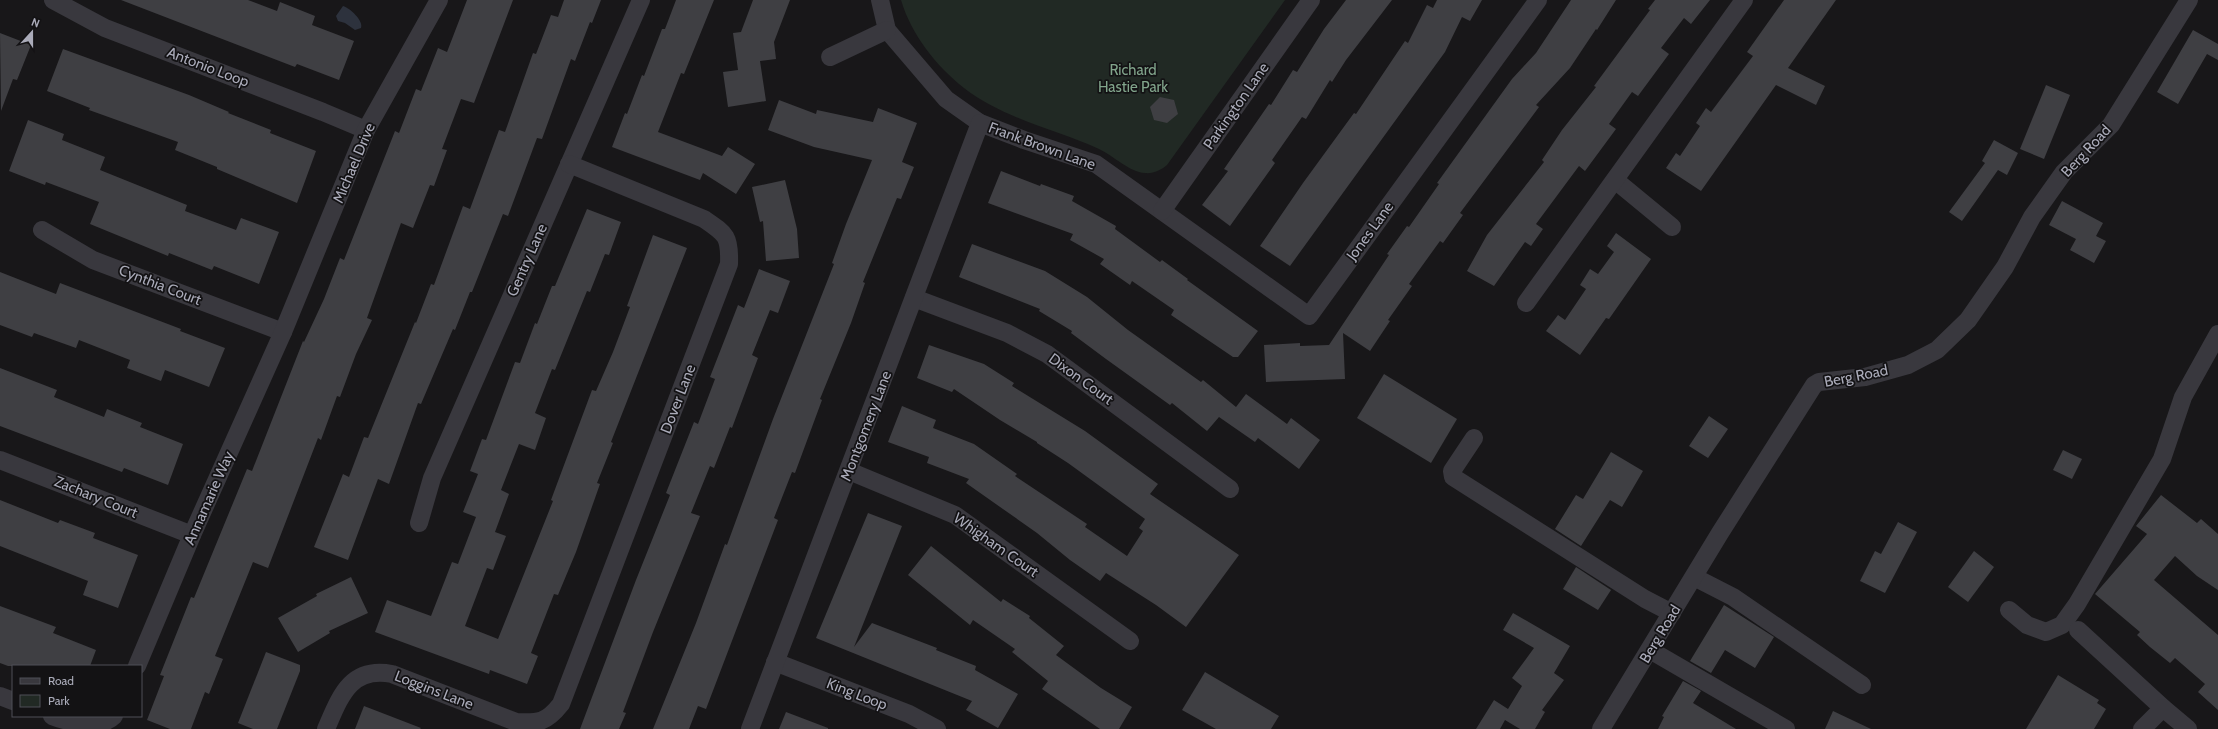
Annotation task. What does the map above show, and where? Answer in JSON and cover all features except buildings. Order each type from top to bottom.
[{"type":"street","name":"Antonio Loop","points":[[53,0],[105,28],[366,130]]},
{"type":"street","name":"Michael Drive","points":[[283,332],[366,130],[439,0]]},
{"type":"street","name":"Gentry Lane","points":[[419,523],[432,478],[641,0]]},
{"type":"street","points":[[830,57],[887,30],[880,0]]},
{"type":"street","name":"Parkington Lane","points":[[1162,211],[1311,0]]},
{"type":"street","name":"Jones Lane","points":[[1162,211],[1309,316],[1538,0]]},
{"type":"street","points":[[1526,303],[1744,0]]},
{"type":"street","name":"Berg Road","points":[[1601,729],[1814,385],[1819,382],[1865,378],[1908,365],[1937,350],[1968,320],[2006,267],[2032,217],[2064,172],[2111,125],[2188,0]]},
{"type":"street","name":"Frank Brown Lane","points":[[887,30],[946,99],[980,123],[1024,140],[1096,164],[1162,211]]},
{"type":"street","name":"Montgomery Lane","points":[[750,729],[980,123]]},
{"type":"street","name":"Dover Lane","points":[[546,719],[551,716],[561,704],[729,264],[730,245],[723,232],[704,219],[569,164]]},
{"type":"street","points":[[1615,180],[1672,227]]},
{"type":"street","name":"Cynthia Court","points":[[42,230],[93,260],[283,332]]},
{"type":"street","name":"Dixon Court","points":[[914,298],[1007,333],[1047,354],[1230,490]]},
{"type":"street","name":"Annamarie Way","points":[[137,665],[192,535],[283,332]]},
{"type":"street","points":[[2009,610],[2027,624],[2046,632],[2056,629],[2062,625],[2077,604],[2162,459],[2183,396],[2218,334]]},
{"type":"street","points":[[1474,438],[1452,472],[1453,477],[1645,599],[1672,613]]},
{"type":"street","name":"Zachary Court","points":[[0,460],[192,535]]},
{"type":"street","name":"Whigham Court","points":[[849,471],[954,515],[1130,641]]},
{"type":"street","points":[[1694,577],[1733,597],[1862,685]]},
{"type":"street","points":[[2078,630],[2188,729]]},
{"type":"street","points":[[1650,650],[1786,729]]},
{"type":"street","name":"King Loop","points":[[776,662],[909,714],[937,729]]},
{"type":"street","name":"Loggins Lane","points":[[326,729],[341,695],[354,680],[364,674],[382,672],[392,674],[516,722],[537,723],[546,719]]},
{"type":"street","points":[[0,696],[12,701]]},
{"type":"street","points":[[2142,729],[2163,708]]},
{"type":"street","points":[[55,717],[83,728],[102,727],[111,722],[114,717]]},
{"type":"green space","name":"Richard Hastie Park","points":[[901,0],[1285,0],[1167,165],[1157,171],[1148,173],[1133,170],[1099,149],[1013,116],[979,99],[964,88],[934,59],[911,25]]},
{"type":"shaded area","points":[[343,6],[356,15],[360,22],[361,28],[355,30],[345,23],[338,21],[336,16]]}]
